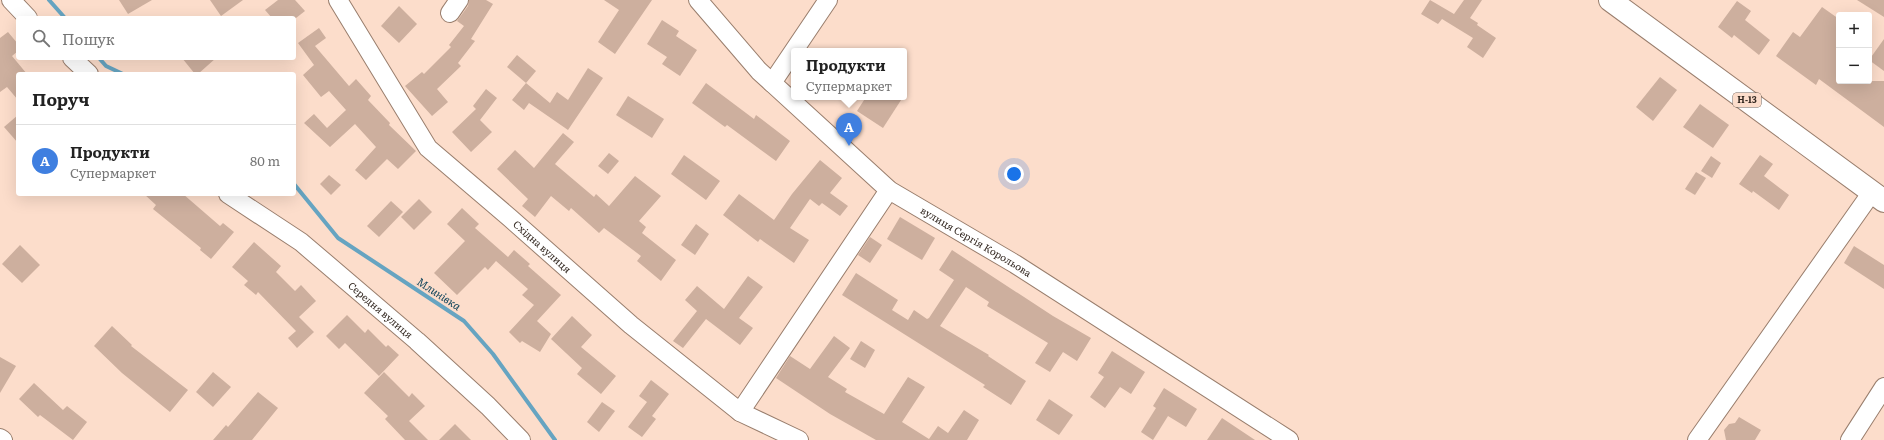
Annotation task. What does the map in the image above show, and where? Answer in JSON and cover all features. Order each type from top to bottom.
[{"type":"main road","name":"Н-13","points":[[1610,0],[1878,196]]},
{"type":"street","points":[[11,0],[26,16]]},
{"type":"street","name":"Східна вулиця","points":[[338,0],[428,148],[631,325],[740,412],[799,440]]},
{"type":"street","name":"вулиця Сергія Корольова","points":[[698,0],[759,71],[889,190],[1015,264],[1289,440]]},
{"type":"street","points":[[796,48],[828,0]]},
{"type":"street","points":[[772,83],[791,55]]},
{"type":"street","points":[[74,60],[87,72]]},
{"type":"street","points":[[740,412],[889,190]]},
{"type":"street","name":"Середня вулиця","points":[[231,196],[301,242],[417,341],[488,406],[521,440]]},
{"type":"street","points":[[1697,440],[1878,196]]},
{"type":"street","points":[[1850,440],[1884,387]]},
{"type":"building","points":[[119,0],[152,0],[128,14]]},
{"type":"building","points":[[210,0],[243,0],[221,16]]},
{"type":"building","points":[[278,0],[295,0],[305,11],[296,18],[296,16],[270,16],[265,10]]},
{"type":"building","points":[[469,0],[486,0],[493,4],[471,39],[475,41],[458,63],[461,66],[437,89],[448,102],[432,116],[405,86],[422,72],[424,74],[451,47],[449,45],[464,26],[457,21],[468,6]]},
{"type":"building","points":[[604,0],[652,0],[615,54],[598,42],[619,10]]},
{"type":"building","points":[[1430,0],[1454,14],[1464,0],[1482,0],[1470,18],[1478,23],[1477,25],[1496,38],[1483,58],[1467,47],[1473,38],[1442,19],[1438,24],[1421,14]]},
{"type":"building","points":[[1857,0],[1884,0],[1884,17]]},
{"type":"building","points":[[1737,1],[1751,11],[1745,20],[1770,40],[1759,55],[1734,35],[1732,38],[1718,27]]},
{"type":"building","points":[[399,6],[417,24],[399,43],[381,26]]},
{"type":"building","points":[[1822,7],[1836,17],[1836,84],[1872,84],[1872,81],[1884,81],[1884,127],[1819,79],[1816,85],[1776,56],[1793,32],[1800,37]]},
{"type":"building","points":[[662,20],[679,31],[676,36],[697,50],[680,76],[662,64],[667,57],[647,44]]},
{"type":"building","points":[[319,28],[326,38],[315,46],[349,86],[356,79],[371,96],[368,100],[390,123],[389,125],[416,151],[398,169],[387,159],[366,180],[355,170],[376,147],[355,124],[330,147],[304,123],[314,114],[327,128],[346,110],[329,91],[321,97],[303,75],[314,65],[298,43]]},
{"type":"building","points":[[8,32],[16,42],[16,53],[12,56],[25,72],[16,72],[16,98],[7,87],[0,92],[0,38]]},
{"type":"building","points":[[1884,39],[1884,71],[1872,62],[1872,56]]},
{"type":"building","points":[[517,55],[536,71],[526,83],[507,67]]},
{"type":"building","points":[[184,60],[214,60],[200,72],[193,72]]},
{"type":"building","points":[[588,68],[603,78],[568,130],[529,103],[524,110],[512,100],[526,83],[550,103],[557,92],[568,100]]},
{"type":"building","points":[[1660,77],[1677,90],[1653,121],[1636,107]]},
{"type":"building","points":[[706,83],[754,119],[756,115],[790,141],[776,161],[727,125],[725,127],[692,103]]},
{"type":"building","points":[[486,89],[497,98],[480,120],[492,132],[471,152],[452,132],[476,109],[473,106]]},
{"type":"building","points":[[628,96],[664,119],[652,138],[616,115]]},
{"type":"building","points":[[864,100],[901,100],[883,128],[857,111]]},
{"type":"building","points":[[1700,104],[1729,125],[1713,148],[1683,127]]},
{"type":"building","points":[[16,117],[16,141],[4,127]]},
{"type":"building","points":[[563,133],[574,142],[555,164],[594,197],[596,194],[609,206],[635,176],[661,196],[639,221],[646,227],[642,233],[676,260],[661,281],[637,261],[641,256],[604,228],[599,233],[571,208],[569,211],[551,196],[535,217],[522,206],[528,199],[497,169],[515,150],[534,168]]},
{"type":"building","points":[[609,153],[619,161],[608,174],[598,166]]},
{"type":"building","points":[[684,155],[720,181],[706,200],[671,174]]},
{"type":"building","points":[[1760,155],[1773,164],[1764,176],[1789,195],[1779,210],[1753,191],[1752,193],[1739,184]]},
{"type":"building","points":[[1711,156],[1721,163],[1712,178],[1701,171]]},
{"type":"building","points":[[820,160],[842,178],[830,193],[848,206],[840,216],[822,203],[819,206],[810,199],[790,228],[809,240],[794,263],[760,239],[758,242],[723,215],[739,194],[774,220],[792,194]]},
{"type":"building","points":[[1696,172],[1706,178],[1695,195],[1685,189]]},
{"type":"building","points":[[329,175],[341,185],[331,195],[320,184]]},
{"type":"building","points":[[146,196],[185,196],[220,226],[223,223],[234,232],[211,259],[200,250],[201,248],[153,209],[156,205]]},
{"type":"building","points":[[419,199],[432,212],[414,230],[401,217]]},
{"type":"building","points":[[391,201],[403,212],[379,237],[367,226]]},
{"type":"building","points":[[462,208],[479,224],[475,228],[508,257],[514,250],[530,264],[528,266],[561,295],[537,321],[551,334],[540,352],[522,341],[520,343],[509,332],[534,305],[522,295],[528,289],[496,261],[488,270],[485,267],[457,295],[434,273],[465,241],[447,224]]},
{"type":"building","points":[[900,217],[935,238],[922,260],[887,239]]},
{"type":"building","points":[[696,224],[709,234],[695,255],[681,245]]},
{"type":"building","points":[[870,237],[882,245],[870,263],[858,255]]},
{"type":"building","points":[[254,242],[281,266],[276,272],[295,291],[301,285],[316,301],[299,317],[314,332],[297,348],[288,338],[296,331],[258,292],[256,295],[244,285],[248,281],[232,267]]},
{"type":"building","points":[[20,245],[40,265],[22,283],[2,264]]},
{"type":"building","points":[[1854,246],[1884,265],[1884,289],[1844,263]]},
{"type":"building","points":[[952,250],[1053,316],[1091,338],[1077,361],[1063,352],[1050,372],[1035,363],[1048,343],[987,306],[989,302],[966,287],[940,326],[989,355],[988,356],[1026,381],[1011,405],[983,387],[985,385],[842,295],[856,273],[898,300],[892,310],[908,320],[914,310],[927,319],[954,280],[939,270]]},
{"type":"building","points":[[748,276],[763,287],[739,318],[753,328],[740,345],[706,319],[683,348],[673,341],[697,311],[685,300],[697,286],[724,309]]},
{"type":"building","points":[[347,315],[365,333],[368,329],[386,347],[388,345],[399,355],[379,376],[345,343],[339,349],[326,336]]},
{"type":"building","points":[[572,316],[592,335],[581,347],[616,376],[601,394],[577,374],[582,368],[551,339]]},
{"type":"building","points":[[112,326],[132,345],[131,346],[188,390],[170,412],[122,373],[94,346]]},
{"type":"building","points":[[834,336],[850,348],[828,377],[847,389],[845,392],[884,414],[908,377],[925,387],[902,422],[929,439],[938,426],[948,433],[964,410],[979,420],[967,440],[876,440],[830,414],[776,378],[790,356],[810,369]]},
{"type":"building","points":[[861,341],[875,350],[865,368],[850,359]]},
{"type":"building","points":[[1112,351],[1145,372],[1131,394],[1120,387],[1105,408],[1090,397],[1104,377],[1098,373]]},
{"type":"building","points":[[0,357],[16,366],[0,393]]},
{"type":"building","points":[[213,372],[231,387],[213,407],[196,392]]},
{"type":"building","points":[[384,372],[409,397],[412,393],[425,406],[409,421],[428,440],[405,440],[385,419],[388,416],[364,393]]},
{"type":"building","points":[[651,380],[669,394],[652,416],[656,419],[642,437],[628,427],[647,402],[639,396]]},
{"type":"building","points":[[34,383],[63,410],[67,406],[87,422],[73,440],[40,415],[38,417],[19,399]]},
{"type":"building","points":[[1164,388],[1197,409],[1186,427],[1168,416],[1153,440],[1141,432],[1156,408],[1153,406]]},
{"type":"building","points":[[258,392],[278,408],[252,440],[213,440],[226,425],[228,427]]},
{"type":"building","points":[[1049,399],[1073,415],[1059,435],[1036,420]]},
{"type":"building","points":[[602,402],[615,411],[599,432],[587,422]]},
{"type":"building","points":[[1739,417],[1761,430],[1755,440],[1726,440],[1724,430],[1729,424],[1735,423]]},
{"type":"building","points":[[1222,418],[1255,440],[1207,440]]},
{"type":"building","points":[[455,424],[471,440],[439,440]]},
{"type":"waterway","name":"Млинівка","points":[[49,0],[63,16]]},
{"type":"waterway","name":"Млинівка","points":[[101,60],[106,66],[119,72]]},
{"type":"waterway","name":"Млинівка","points":[[296,186],[338,238],[464,321],[493,354],[555,440]]},
{"type":"place","name":"Продукти","points":[[849,146]]}]
